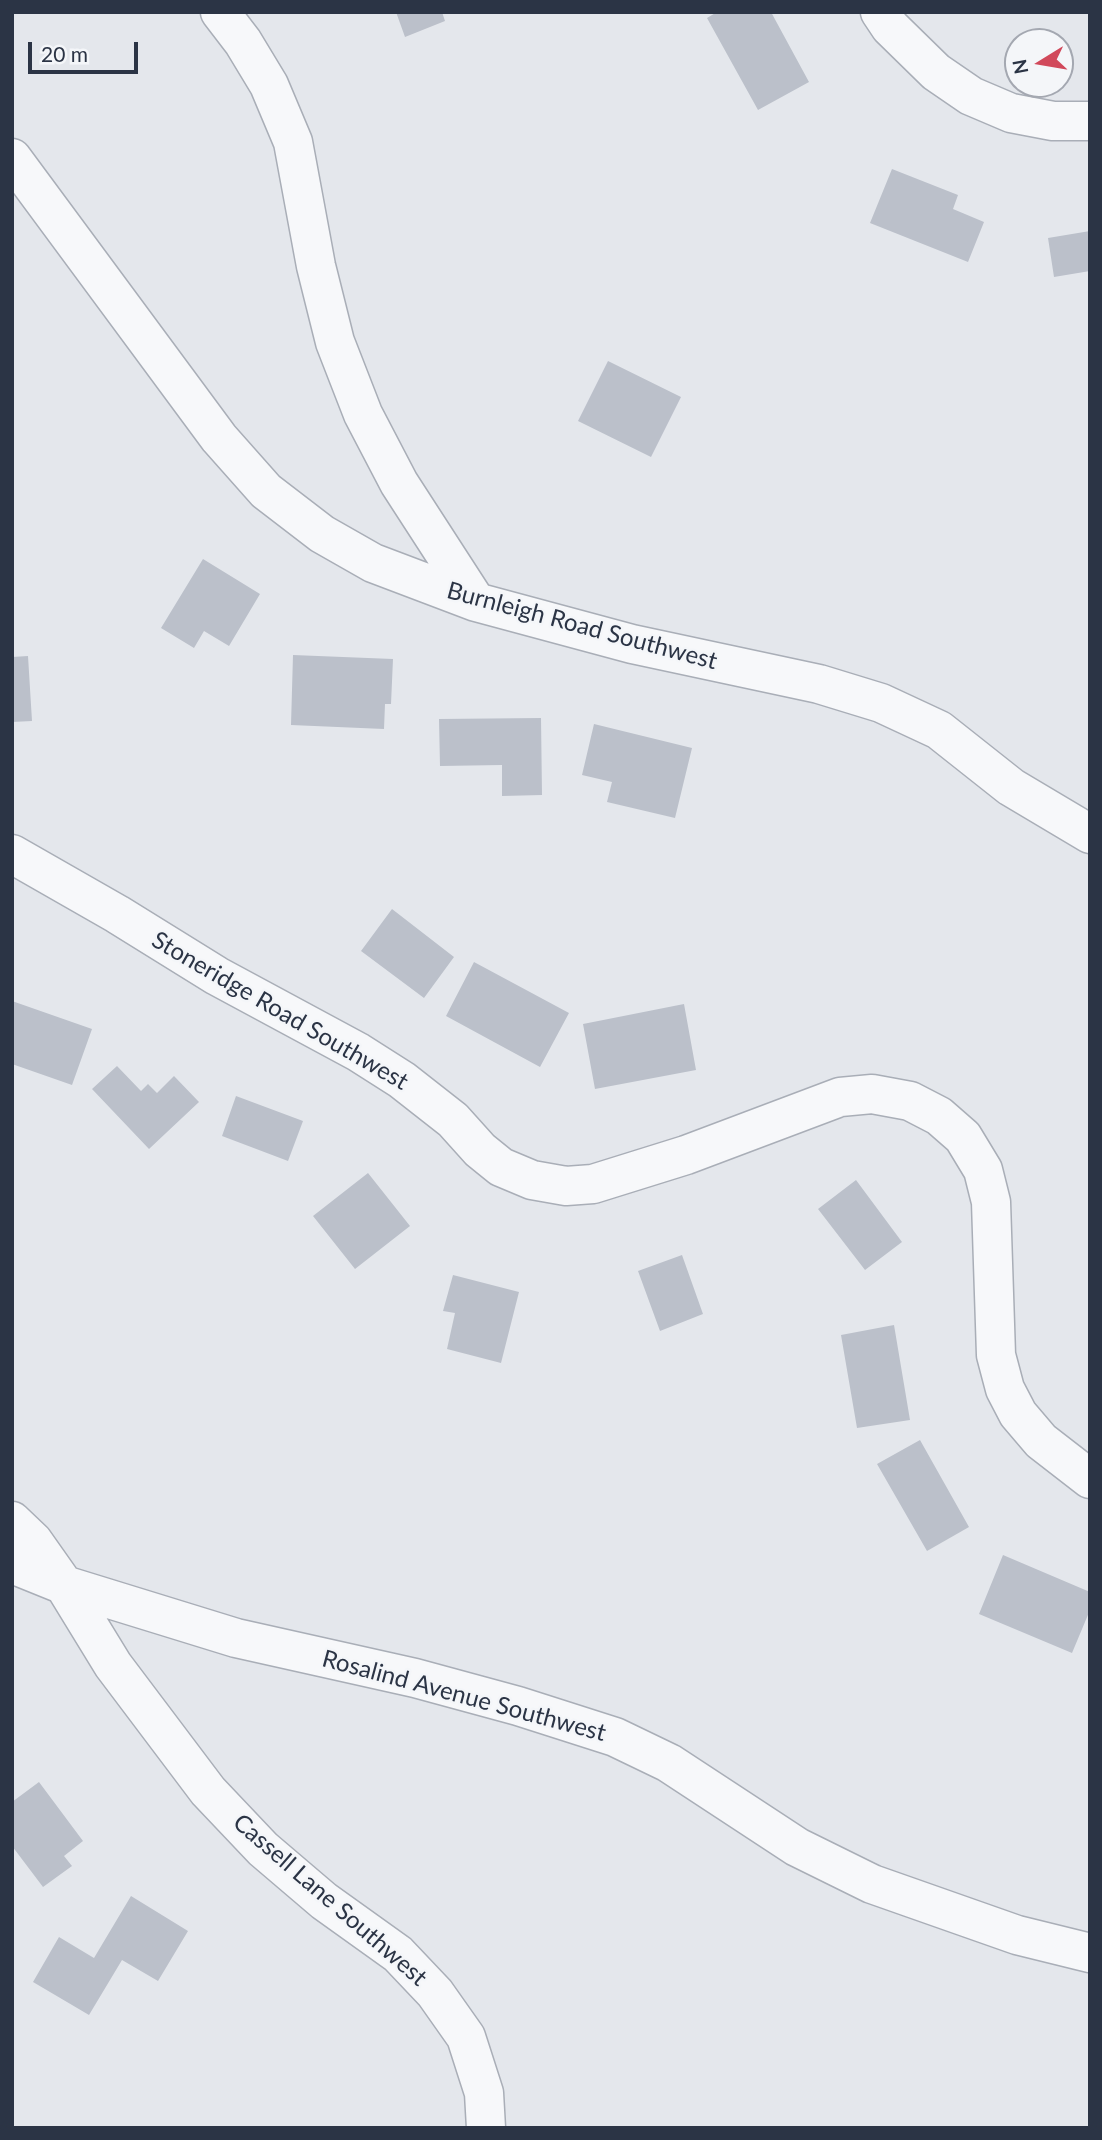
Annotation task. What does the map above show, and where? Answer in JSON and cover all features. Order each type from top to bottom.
[{"type":"street","points":[[220,12],[243,42],[268,85],[293,142],[322,291],[335,342],[363,414],[399,483],[476,602]]},
{"type":"street","points":[[880,12],[890,27],[936,72],[971,96],[1011,113],[1053,121],[1090,121]]},
{"type":"street","name":"Burnleigh Road Southwest","points":[[12,158],[219,438],[266,491],[322,534],[373,563],[476,602],[632,644],[819,684],[881,703],[939,730],[1011,787],[1090,834]]},
{"type":"street","name":"Stoneridge Road Southwest","points":[[12,854],[117,914],[217,976],[358,1052],[402,1080],[453,1120],[480,1150],[501,1167],[532,1180],[566,1186],[593,1184],[686,1155],[840,1097],[872,1094],[898,1098],[939,1116],[963,1137],[984,1170],[992,1202],[996,1355],[1005,1389],[1018,1415],[1041,1441],[1090,1479]]},
{"type":"street","name":"Cassell Lane Southwest","points":[[12,1521],[33,1541],[64,1584],[113,1665],[208,1791],[263,1849],[324,1901],[398,1954],[435,1993],[466,2037],[484,2093],[486,2128]]},
{"type":"street","name":"Rosalind Avenue Southwest","points":[[12,1564],[64,1584],[236,1637],[415,1678],[518,1706],[615,1737],[669,1763],[797,1846],[872,1884],[1017,1935],[1090,1953]]},
{"type":"building","points":[[396,12],[442,12],[445,21],[405,37]]},
{"type":"building","points":[[717,12],[771,12],[809,82],[758,110],[707,18]]},
{"type":"building","points":[[892,169],[958,195],[953,209],[984,222],[968,262],[870,223]]},
{"type":"building","points":[[1090,231],[1090,271],[1054,277],[1048,238]]},
{"type":"building","points":[[608,361],[681,397],[651,457],[578,421]]},
{"type":"building","points":[[203,559],[260,594],[229,646],[204,631],[194,648],[161,628]]},
{"type":"building","points":[[293,655],[393,659],[391,704],[385,704],[384,729],[291,725]]},
{"type":"building","points":[[28,656],[32,721],[12,722],[12,657]]},
{"type":"building","points":[[541,718],[542,795],[502,796],[502,765],[440,766],[439,719]]},
{"type":"building","points":[[594,724],[692,748],[675,818],[607,802],[612,782],[582,775]]},
{"type":"building","points":[[392,909],[454,957],[424,998],[361,951]]},
{"type":"building","points":[[474,962],[569,1013],[540,1067],[446,1016]]},
{"type":"building","points":[[12,1001],[92,1029],[72,1085],[12,1064]]},
{"type":"building","points":[[684,1004],[696,1070],[595,1089],[583,1024]]},
{"type":"building","points":[[117,1066],[141,1091],[148,1084],[157,1093],[174,1076],[199,1102],[149,1149],[92,1089]]},
{"type":"building","points":[[236,1096],[303,1121],[288,1161],[222,1136]]},
{"type":"building","points":[[368,1173],[410,1226],[355,1269],[313,1216]]},
{"type":"building","points":[[856,1180],[902,1242],[865,1270],[818,1209]]},
{"type":"building","points":[[682,1255],[703,1314],[660,1331],[638,1271]]},
{"type":"building","points":[[453,1275],[519,1292],[501,1363],[447,1349],[455,1313],[443,1311]]},
{"type":"building","points":[[894,1325],[910,1420],[857,1428],[841,1335]]},
{"type":"building","points":[[920,1440],[969,1527],[927,1551],[877,1464]]},
{"type":"building","points":[[1003,1555],[1090,1592],[1090,1610],[1072,1653],[979,1614]]},
{"type":"building","points":[[39,1782],[83,1841],[64,1856],[72,1866],[43,1887],[12,1846],[12,1802]]},
{"type":"building","points":[[131,1896],[188,1931],[158,1981],[122,1960],[89,2015],[33,1982],[59,1937],[94,1958]]}]
